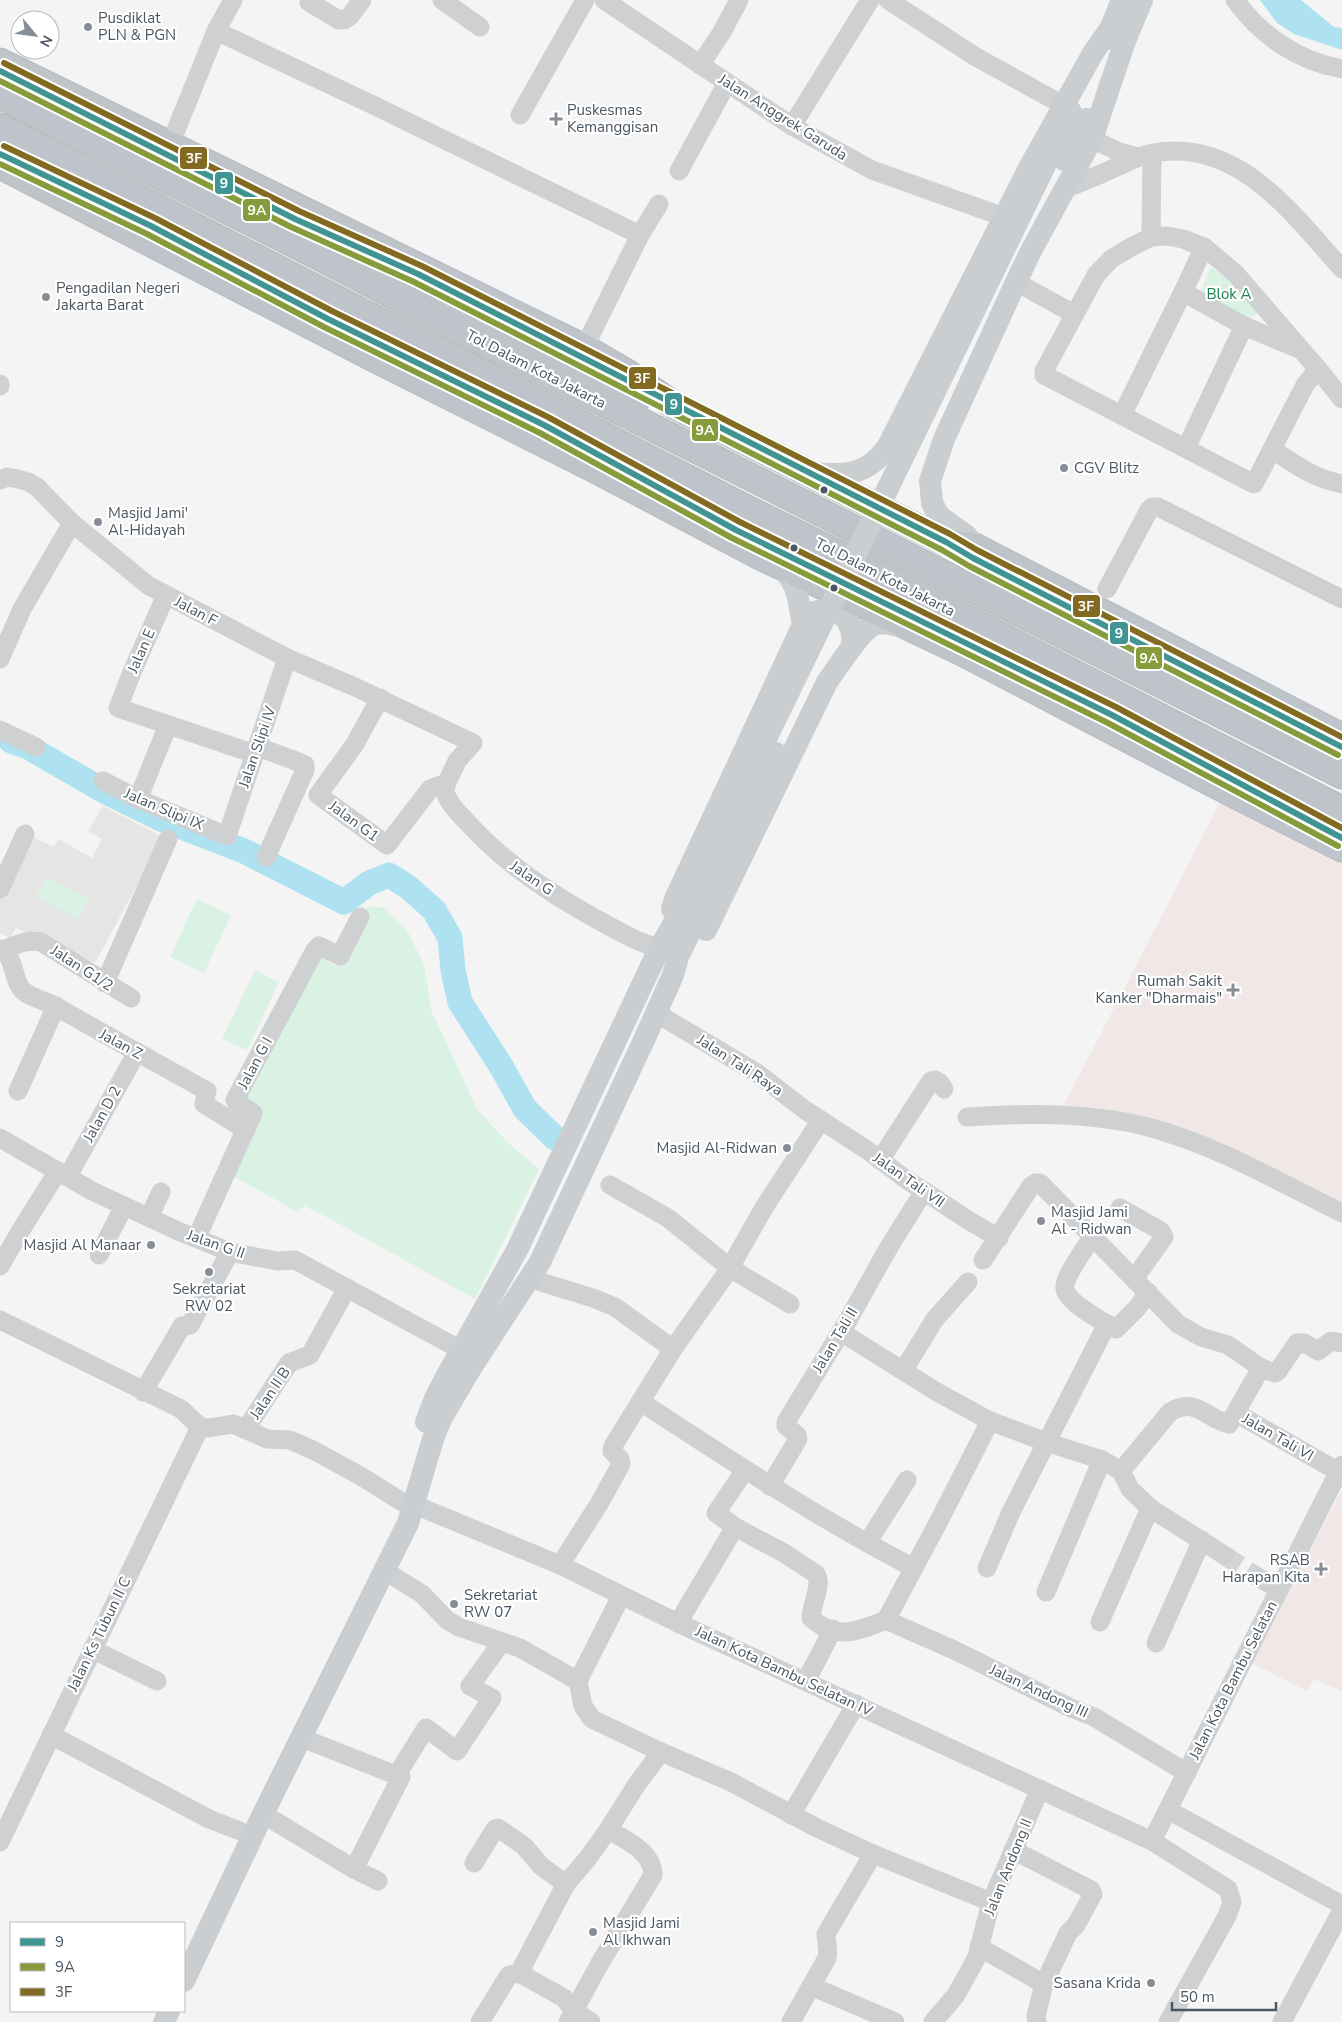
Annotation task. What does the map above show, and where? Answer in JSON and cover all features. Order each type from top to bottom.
[{"type":"highway","points":[[0,62],[584,348],[627,373],[674,405],[946,542],[975,547],[1342,737]]},
{"type":"highway","name":"Tol Dalam Kota Jakarta","points":[[0,95],[324,259],[486,344],[1342,775]]},
{"type":"highway","name":"Tol Dalam Kota Jakarta","points":[[0,127],[1342,810]]},
{"type":"highway","points":[[0,165],[778,564],[915,629],[1342,848]]},
{"type":"highway","points":[[324,259],[354,261],[391,274],[443,298],[616,386],[641,396],[674,405]]},
{"type":"highway","points":[[1082,602],[1102,598],[1342,720]]},
{"type":"highway","points":[[1284,780],[1298,753]]},
{"type":"highway","points":[[1313,832],[1342,842]]},
{"type":"main road","points":[[810,473],[843,475],[864,470],[878,459],[896,430],[1004,217],[1078,119],[1119,34],[1122,0]]},
{"type":"main road","points":[[185,1950],[255,1798],[371,1570],[408,1504],[441,1418],[471,1368],[531,1279],[576,1187],[673,975],[696,900],[1119,34],[1142,0]]},
{"type":"main road","points":[[975,547],[967,536],[939,516],[932,503],[930,481],[941,447],[1016,282],[1064,189],[1078,119]]},
{"type":"main road","points":[[896,430],[900,441],[907,449],[918,453],[930,453],[941,447]]},
{"type":"main road","points":[[778,564],[792,579],[798,595],[803,624]]},
{"type":"main road","points":[[185,1979],[408,1523],[408,1504],[429,1414],[461,1350],[517,1250],[675,899],[808,614],[819,610],[831,610],[842,615],[850,624],[853,635],[852,647]]},
{"type":"main road","points":[[673,975],[693,954],[828,682],[852,647],[866,631],[876,624],[889,624],[915,629]]},
{"type":"main road","points":[[656,943],[696,900]]},
{"type":"street","points":[[170,145],[216,31],[233,0]]},
{"type":"street","points":[[309,1],[339,20],[344,20],[350,16],[362,0]]},
{"type":"street","points":[[442,0],[480,27]]},
{"type":"street","points":[[520,115],[585,0]]},
{"type":"street","name":"Jalan Anggrek Garuda","points":[[604,0],[792,126],[872,170],[1004,217]]},
{"type":"street","points":[[700,65],[722,32],[739,0]]},
{"type":"street","points":[[792,126],[870,0]]},
{"type":"street","points":[[888,0],[976,57],[1078,119],[1119,152],[1145,155],[1188,151],[1222,160],[1240,169],[1285,205],[1342,269]]},
{"type":"street","points":[[1235,0],[1255,25],[1282,45],[1311,60],[1342,69]]},
{"type":"street","points":[[216,31],[372,104],[640,235]]},
{"type":"street","points":[[679,171],[727,83]]},
{"type":"street","points":[[1064,189],[1145,155]]},
{"type":"street","points":[[1145,155],[1151,236]]},
{"type":"street","points":[[584,348],[640,235],[659,204]]},
{"type":"street","points":[[1318,369],[1305,385],[1254,484],[1044,375],[1044,371],[1096,275],[1111,259],[1151,236],[1167,236],[1183,239],[1204,247],[1235,273],[1318,369],[1342,399]]},
{"type":"street","points":[[1122,415],[1204,247]]},
{"type":"street","points":[[1016,282],[1074,314]]},
{"type":"street","points":[[1183,292],[1244,326],[1302,351]]},
{"type":"street","points":[[1186,448],[1244,326]]},
{"type":"street","points":[[1272,450],[1318,478],[1342,484]]},
{"type":"street","points":[[0,480],[7,477],[28,482],[37,487],[72,523],[22,609],[0,659]]},
{"type":"street","points":[[1107,589],[1149,510],[1152,507],[1158,507],[1342,600]]},
{"type":"street","name":"Jalan F","points":[[72,523],[149,586],[166,596],[287,658],[380,698],[473,743],[457,761],[446,786]]},
{"type":"street","name":"Jalan E","points":[[166,596],[118,708],[168,724]]},
{"type":"street","name":"Jalan Slipi IV","points":[[227,836],[287,658]]},
{"type":"street","name":"Jalan G1","points":[[380,698],[355,744],[318,795],[386,845],[430,789],[441,784],[446,786]]},
{"type":"street","points":[[138,799],[168,724],[301,763],[305,765],[305,770],[266,857]]},
{"type":"street","points":[[0,730],[36,748]]},
{"type":"street","name":"Jalan Slipi IX","points":[[103,781],[138,799],[227,836]]},
{"type":"street","name":"Jalan G","points":[[446,786],[444,791],[458,812],[502,858],[588,913],[636,940],[656,943]]},
{"type":"street","points":[[0,889],[25,834]]},
{"type":"street","points":[[105,983],[168,839]]},
{"type":"street","name":"Jalan G I","points":[[197,1237],[253,1113],[235,1100],[314,950],[319,946],[340,956],[360,916]]},
{"type":"street","name":"Jalan G1/2","points":[[2,949],[26,941],[41,942],[130,998]]},
{"type":"street","name":"Jalan Z","points":[[2,949],[11,962],[17,982],[24,992],[56,1006],[207,1091],[204,1104],[246,1130]]},
{"type":"street","points":[[18,1091],[56,1006]]},
{"type":"street","name":"Jalan Tali Raya","points":[[656,1013],[757,1074],[821,1120]]},
{"type":"street","name":"Jalan D 2","points":[[0,1266],[21,1230],[63,1173],[137,1052]]},
{"type":"street","points":[[880,1160],[931,1081],[940,1082],[944,1089]]},
{"type":"street","points":[[967,1118],[1045,1113],[1111,1120],[1147,1127],[1226,1156],[1342,1213]]},
{"type":"street","points":[[560,1565],[622,1464],[612,1451],[613,1446],[673,1349],[730,1268],[765,1206],[821,1120]]},
{"type":"street","name":"Jalan Tali VII","points":[[821,1120],[924,1191],[999,1238]]},
{"type":"street","name":"Jalan G II","points":[[0,1138],[63,1173],[92,1192],[178,1231],[197,1237],[230,1252],[277,1261],[294,1260],[461,1350]]},
{"type":"street","points":[[983,1260],[1031,1186],[1040,1183],[1178,1324],[1201,1337],[1228,1345],[1272,1373],[1278,1371],[1297,1343],[1304,1344],[1318,1351],[1331,1341],[1342,1343]]},
{"type":"street","points":[[610,1185],[668,1218],[730,1268],[790,1304]]},
{"type":"street","name":"Jalan Tali II","points":[[770,1486],[798,1439],[797,1435],[786,1426],[786,1422],[924,1191]]},
{"type":"street","points":[[149,1217],[161,1192]]},
{"type":"street","points":[[99,1254],[124,1206]]},
{"type":"street","points":[[1120,1208],[1161,1231],[1164,1237],[1134,1279]]},
{"type":"street","points":[[1092,1237],[1065,1283],[1068,1297],[1107,1324],[1116,1328],[1138,1306],[1148,1292]]},
{"type":"street","points":[[143,1392],[182,1326],[190,1325],[230,1252]]},
{"type":"street","points":[[531,1279],[593,1298],[615,1307],[673,1349]]},
{"type":"street","points":[[903,1371],[935,1320],[968,1282]]},
{"type":"street","name":"Jalan II B","points":[[246,1429],[289,1363],[310,1355],[347,1288]]},
{"type":"street","points":[[0,1320],[143,1392],[181,1409],[200,1427]]},
{"type":"street","points":[[988,1568],[1011,1512],[1107,1324]]},
{"type":"street","points":[[840,1332],[989,1423],[1102,1460],[1121,1471],[1130,1489],[1150,1508],[1224,1555]]},
{"type":"street","name":"Jalan Tali VI","points":[[1262,1368],[1236,1413],[1340,1468]]},
{"type":"street","points":[[641,1402],[770,1486],[867,1544],[914,1568]]},
{"type":"street","points":[[1121,1471],[1170,1412],[1180,1406],[1192,1406],[1227,1424],[1231,1422],[1236,1413]]},
{"type":"street","points":[[745,1470],[716,1513],[735,1527],[784,1553],[816,1574],[819,1579],[811,1610],[811,1618],[822,1626],[853,1633],[886,1620],[989,1423]]},
{"type":"street","name":"Jalan Kota Bambu Selatan IV","points":[[200,1427],[209,1428],[233,1424],[267,1439],[290,1440],[315,1451],[408,1504],[560,1565],[678,1623],[1152,1841],[1228,1889],[1232,1902],[1227,1916],[1168,2022]]},
{"type":"street","name":"Jalan Ks Tubun II C","points":[[0,1842],[200,1427]]},
{"type":"street","points":[[1046,1592],[1102,1460]]},
{"type":"street","name":"Jalan Kota Bambu Selatan","points":[[1152,1841],[1340,1468]]},
{"type":"street","points":[[867,1544],[907,1480]]},
{"type":"street","points":[[1100,1622],[1150,1508]]},
{"type":"street","points":[[678,1623],[735,1527]]},
{"type":"street","points":[[1156,1642],[1202,1540]]},
{"type":"street","points":[[385,1570],[422,1594],[453,1624],[468,1632],[520,1648],[578,1680]]},
{"type":"street","points":[[1258,1578],[1279,1589]]},
{"type":"street","points":[[621,1596],[578,1680],[582,1706],[592,1719],[660,1752],[731,1782],[872,1854],[991,1902]]},
{"type":"street","name":"Jalan Andong III","points":[[886,1620],[954,1650],[1094,1717],[1187,1773]]},
{"type":"street","points":[[806,1681],[833,1629]]},
{"type":"street","points":[[396,1776],[426,1728],[457,1751],[492,1698],[470,1686],[502,1642]]},
{"type":"street","points":[[92,1649],[157,1681]]},
{"type":"street","points":[[791,1814],[856,1704]]},
{"type":"street","points":[[51,1735],[209,1819],[240,1831]]},
{"type":"street","points":[[302,1738],[400,1778],[354,1869]]},
{"type":"street","points":[[480,2022],[509,1976],[519,1973],[566,1884],[608,1830],[660,1752]]},
{"type":"street","name":"Jalan Andong II","points":[[933,2022],[956,1994],[977,1957],[991,1902],[1040,1789]]},
{"type":"street","points":[[1168,1810],[1342,1906]]},
{"type":"street","points":[[264,1814],[354,1869],[378,1881]]},
{"type":"street","points":[[474,1863],[495,1829],[498,1828],[524,1846],[541,1866],[566,1884]]},
{"type":"street","points":[[571,2017],[654,1875],[644,1853],[627,1840],[608,1830]]},
{"type":"street","points":[[1013,1850],[1090,1890],[1093,1894],[1076,1925],[1068,1933],[1044,1984],[1036,2016],[1037,2022]]},
{"type":"street","points":[[791,2022],[822,1969],[829,1951],[826,1943],[826,1934],[872,1854]]},
{"type":"street","points":[[1282,2022],[1342,1910]]},
{"type":"street","points":[[979,1947],[1044,1984]]},
{"type":"street","points":[[519,1973],[564,1998],[571,2017]]},
{"type":"street","points":[[811,1986],[895,2022]]},
{"type":"street","points":[[571,2017],[591,2022]]},
{"type":"shaded area","name":"Rumah Sakit Kanker \"Dharmais\"","points":[[1221,801],[1342,861],[1342,1208],[1195,1137],[1063,1107]]},
{"type":"shaded area","points":[[103,806],[163,837],[95,963],[16,928],[10,938],[0,933],[0,880],[22,832],[54,847],[58,839],[92,858],[102,839],[88,831]]},
{"type":"shaded area","name":"RSAB Harapan Kita","points":[[1342,1490],[1342,1692],[1314,1679],[1307,1691],[1250,1662]]},
{"type":"green space","name":"Blok A","points":[[1211,268],[1241,283],[1263,310],[1245,321],[1199,295]]},
{"type":"green space","points":[[46,877],[89,899],[79,919],[36,897]]},
{"type":"green space","points":[[197,899],[231,915],[204,973],[170,957]]},
{"type":"green space","points":[[368,906],[385,908],[407,930],[424,964],[431,1010],[477,1109],[508,1143],[539,1169],[475,1299],[334,1221],[304,1206],[298,1212],[229,1174],[263,1111],[244,1103],[319,956],[337,967]]},
{"type":"green space","points":[[255,970],[279,982],[247,1050],[222,1039]]},
{"type":"water","points":[[1260,0],[1301,0],[1334,27],[1342,28],[1342,50],[1294,34],[1277,23]]},
{"type":"waterway","points":[[11,741],[28,747],[104,791],[161,819],[244,851],[344,902],[369,883],[389,875],[408,887],[434,910],[450,938],[453,970],[460,1002],[501,1066],[525,1109],[555,1138]]},
{"type":"tunnel","points":[[1224,1555],[1259,1578]]},
{"type":"transit line","name":"3F","points":[[4,63],[299,211],[422,266],[950,534],[977,550],[1342,737]]},
{"type":"transit line","name":"9","points":[[0,71],[295,219],[418,274],[946,542],[973,558],[1342,747]]},
{"type":"transit line","name":"9A","points":[[0,81],[291,227],[414,282],[942,550],[969,566],[1338,755]]},
{"type":"transit line","name":"3F","points":[[4,146],[155,218],[332,311],[548,417],[740,522],[1116,707],[1342,828]]},
{"type":"transit line","name":"9","points":[[0,154],[151,226],[328,319],[544,425],[736,530],[1112,715],[1342,838]]},
{"type":"transit line","name":"9A","points":[[0,164],[147,234],[324,327],[540,433],[732,538],[1108,723],[1338,846]]},
{"type":"place","name":"Pusdiklat PLN & PGN","points":[[88,27]]},
{"type":"place","name":"Puskesmas Kemanggisan","points":[[556,119]]},
{"type":"place","name":"Pengadilan Negeri Jakarta Barat","points":[[46,297]]},
{"type":"place","name":"CGV Blitz","points":[[1064,468]]},
{"type":"place","name":"Masjid Jami' Al-Hidayah","points":[[98,522]]},
{"type":"place","name":"Rumah Sakit Kanker \"Dharmais\"","points":[[1233,990]]},
{"type":"place","name":"Masjid Al-Ridwan","points":[[787,1148]]},
{"type":"place","name":"Masjid Jami Al - Ridwan","points":[[1041,1221]]},
{"type":"place","name":"Masjid Al Manaar","points":[[151,1245]]},
{"type":"place","name":"Sekretariat RW 02","points":[[209,1272]]},
{"type":"place","name":"RSAB Harapan Kita","points":[[1321,1569]]},
{"type":"place","name":"Sekretariat RW 07","points":[[454,1604]]},
{"type":"place","name":"Masjid Jami Al Ikhwan","points":[[593,1932]]},
{"type":"place","name":"Sasana Krida","points":[[1151,1983]]}]
